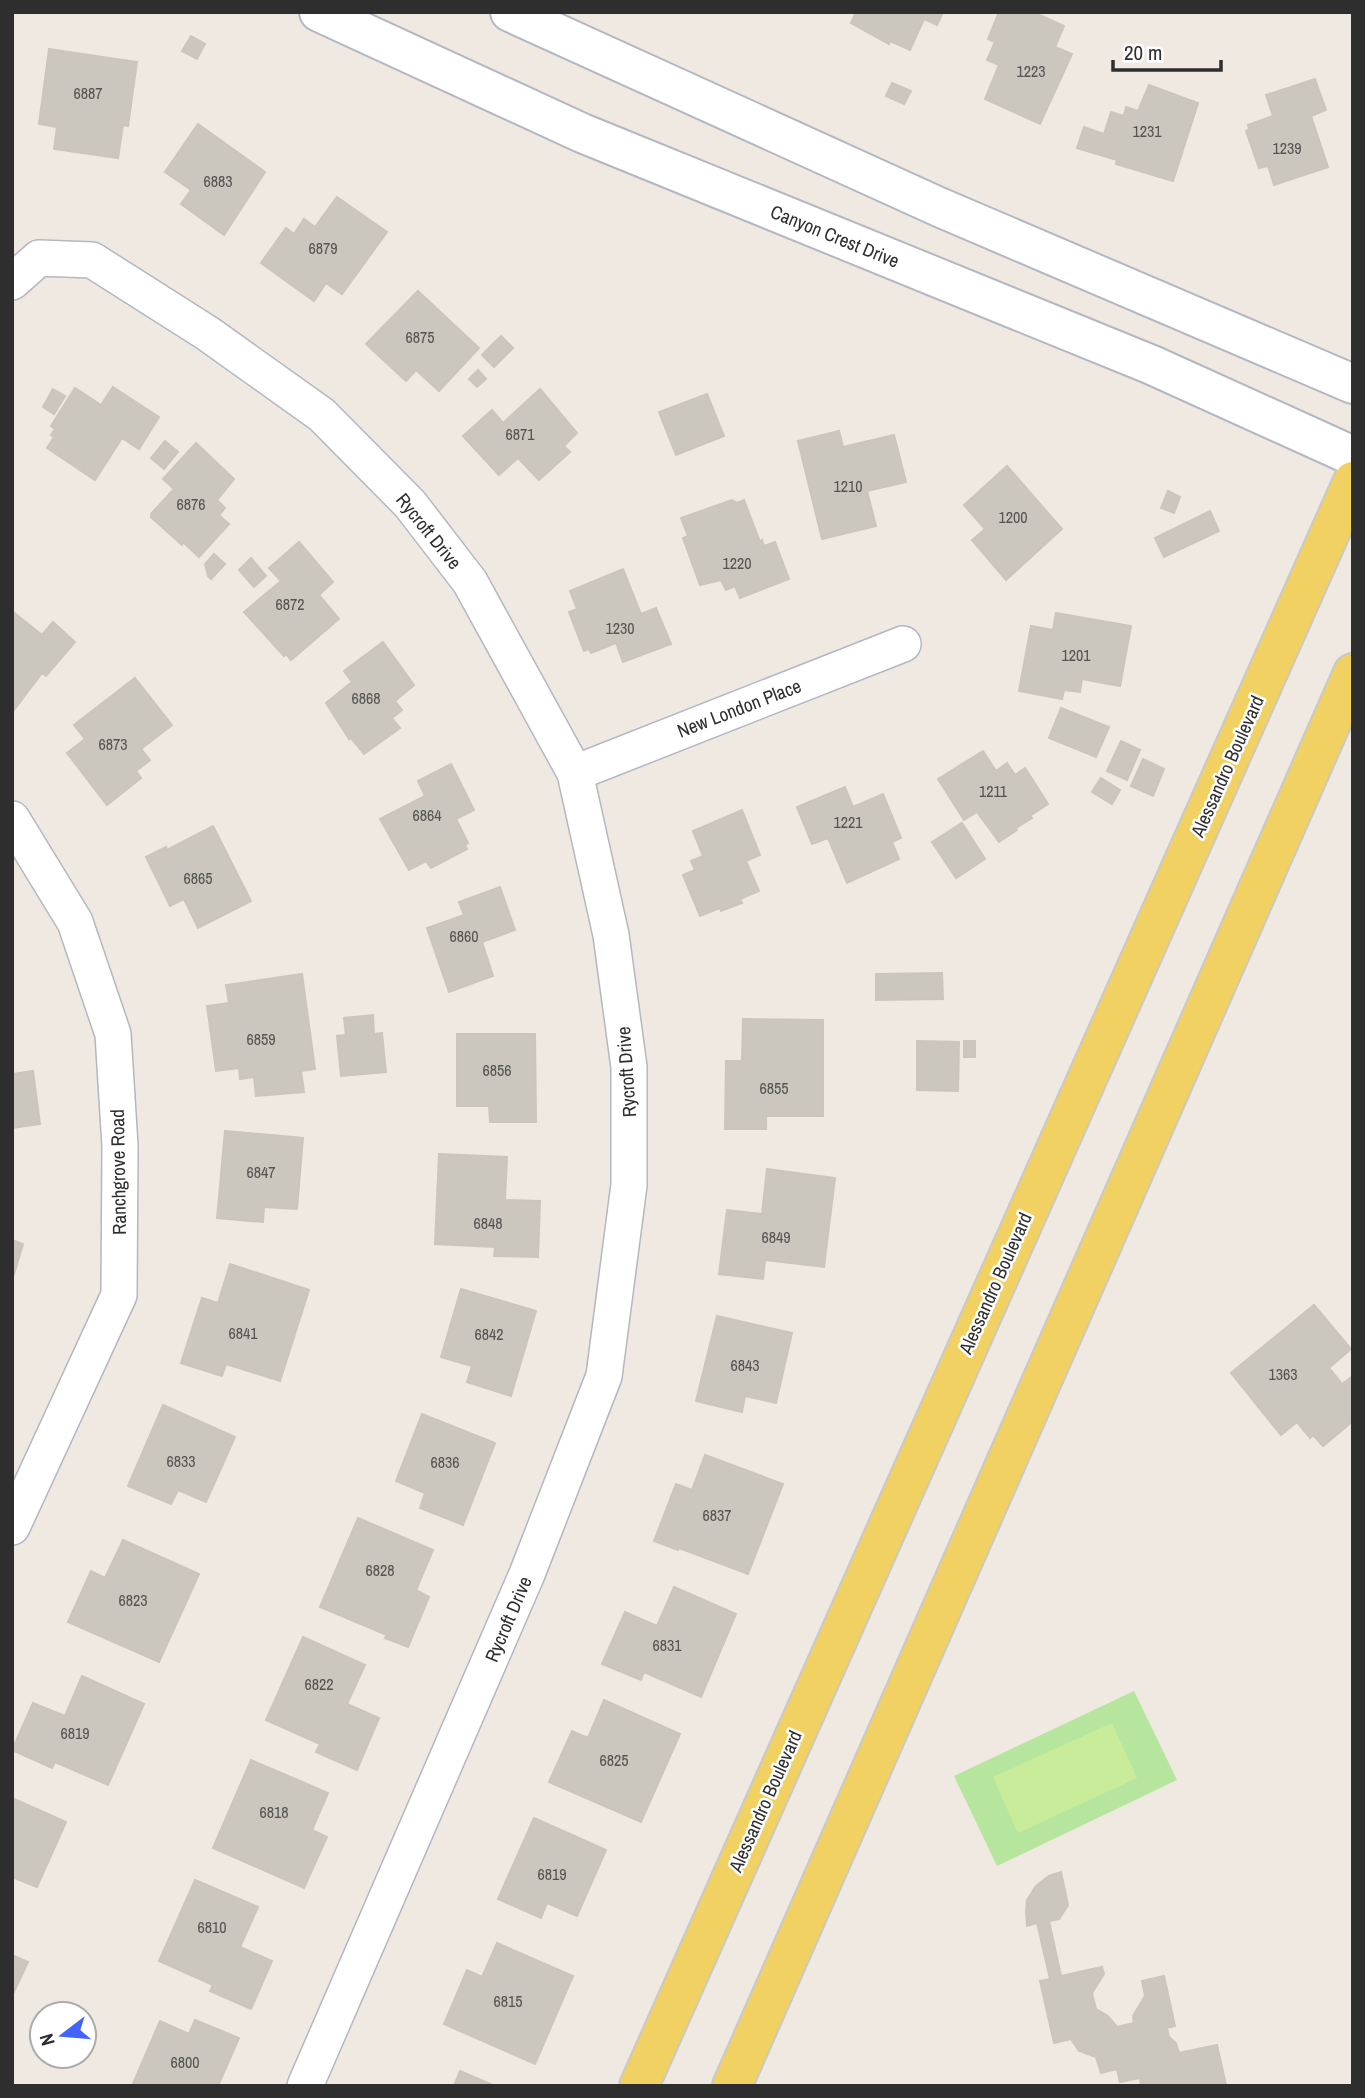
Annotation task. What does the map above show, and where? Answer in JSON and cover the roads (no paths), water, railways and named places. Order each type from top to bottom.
[{"type":"main road","name":"Canyon Crest Drive","points":[[319,12],[582,133],[1152,365],[1353,456]]},
{"type":"main road","points":[[510,12],[939,207],[1353,384]]},
{"type":"main road","name":"Alessandro Boulevard","points":[[639,2086],[1353,481]]},
{"type":"main road","points":[[732,2086],[1353,673]]},
{"type":"street","name":"Rycroft Drive","points":[[12,282],[39,258],[92,260],[207,333],[322,415],[410,504],[470,582],[575,773],[611,935],[629,1066],[629,1185],[604,1376],[527,1574],[305,2086]]},
{"type":"street","name":"New London Place","points":[[575,773],[903,644]]},
{"type":"street","name":"Ranchgrove Road","points":[[12,819],[75,922],[113,1034],[120,1146],[119,1295],[12,1527]]}]
